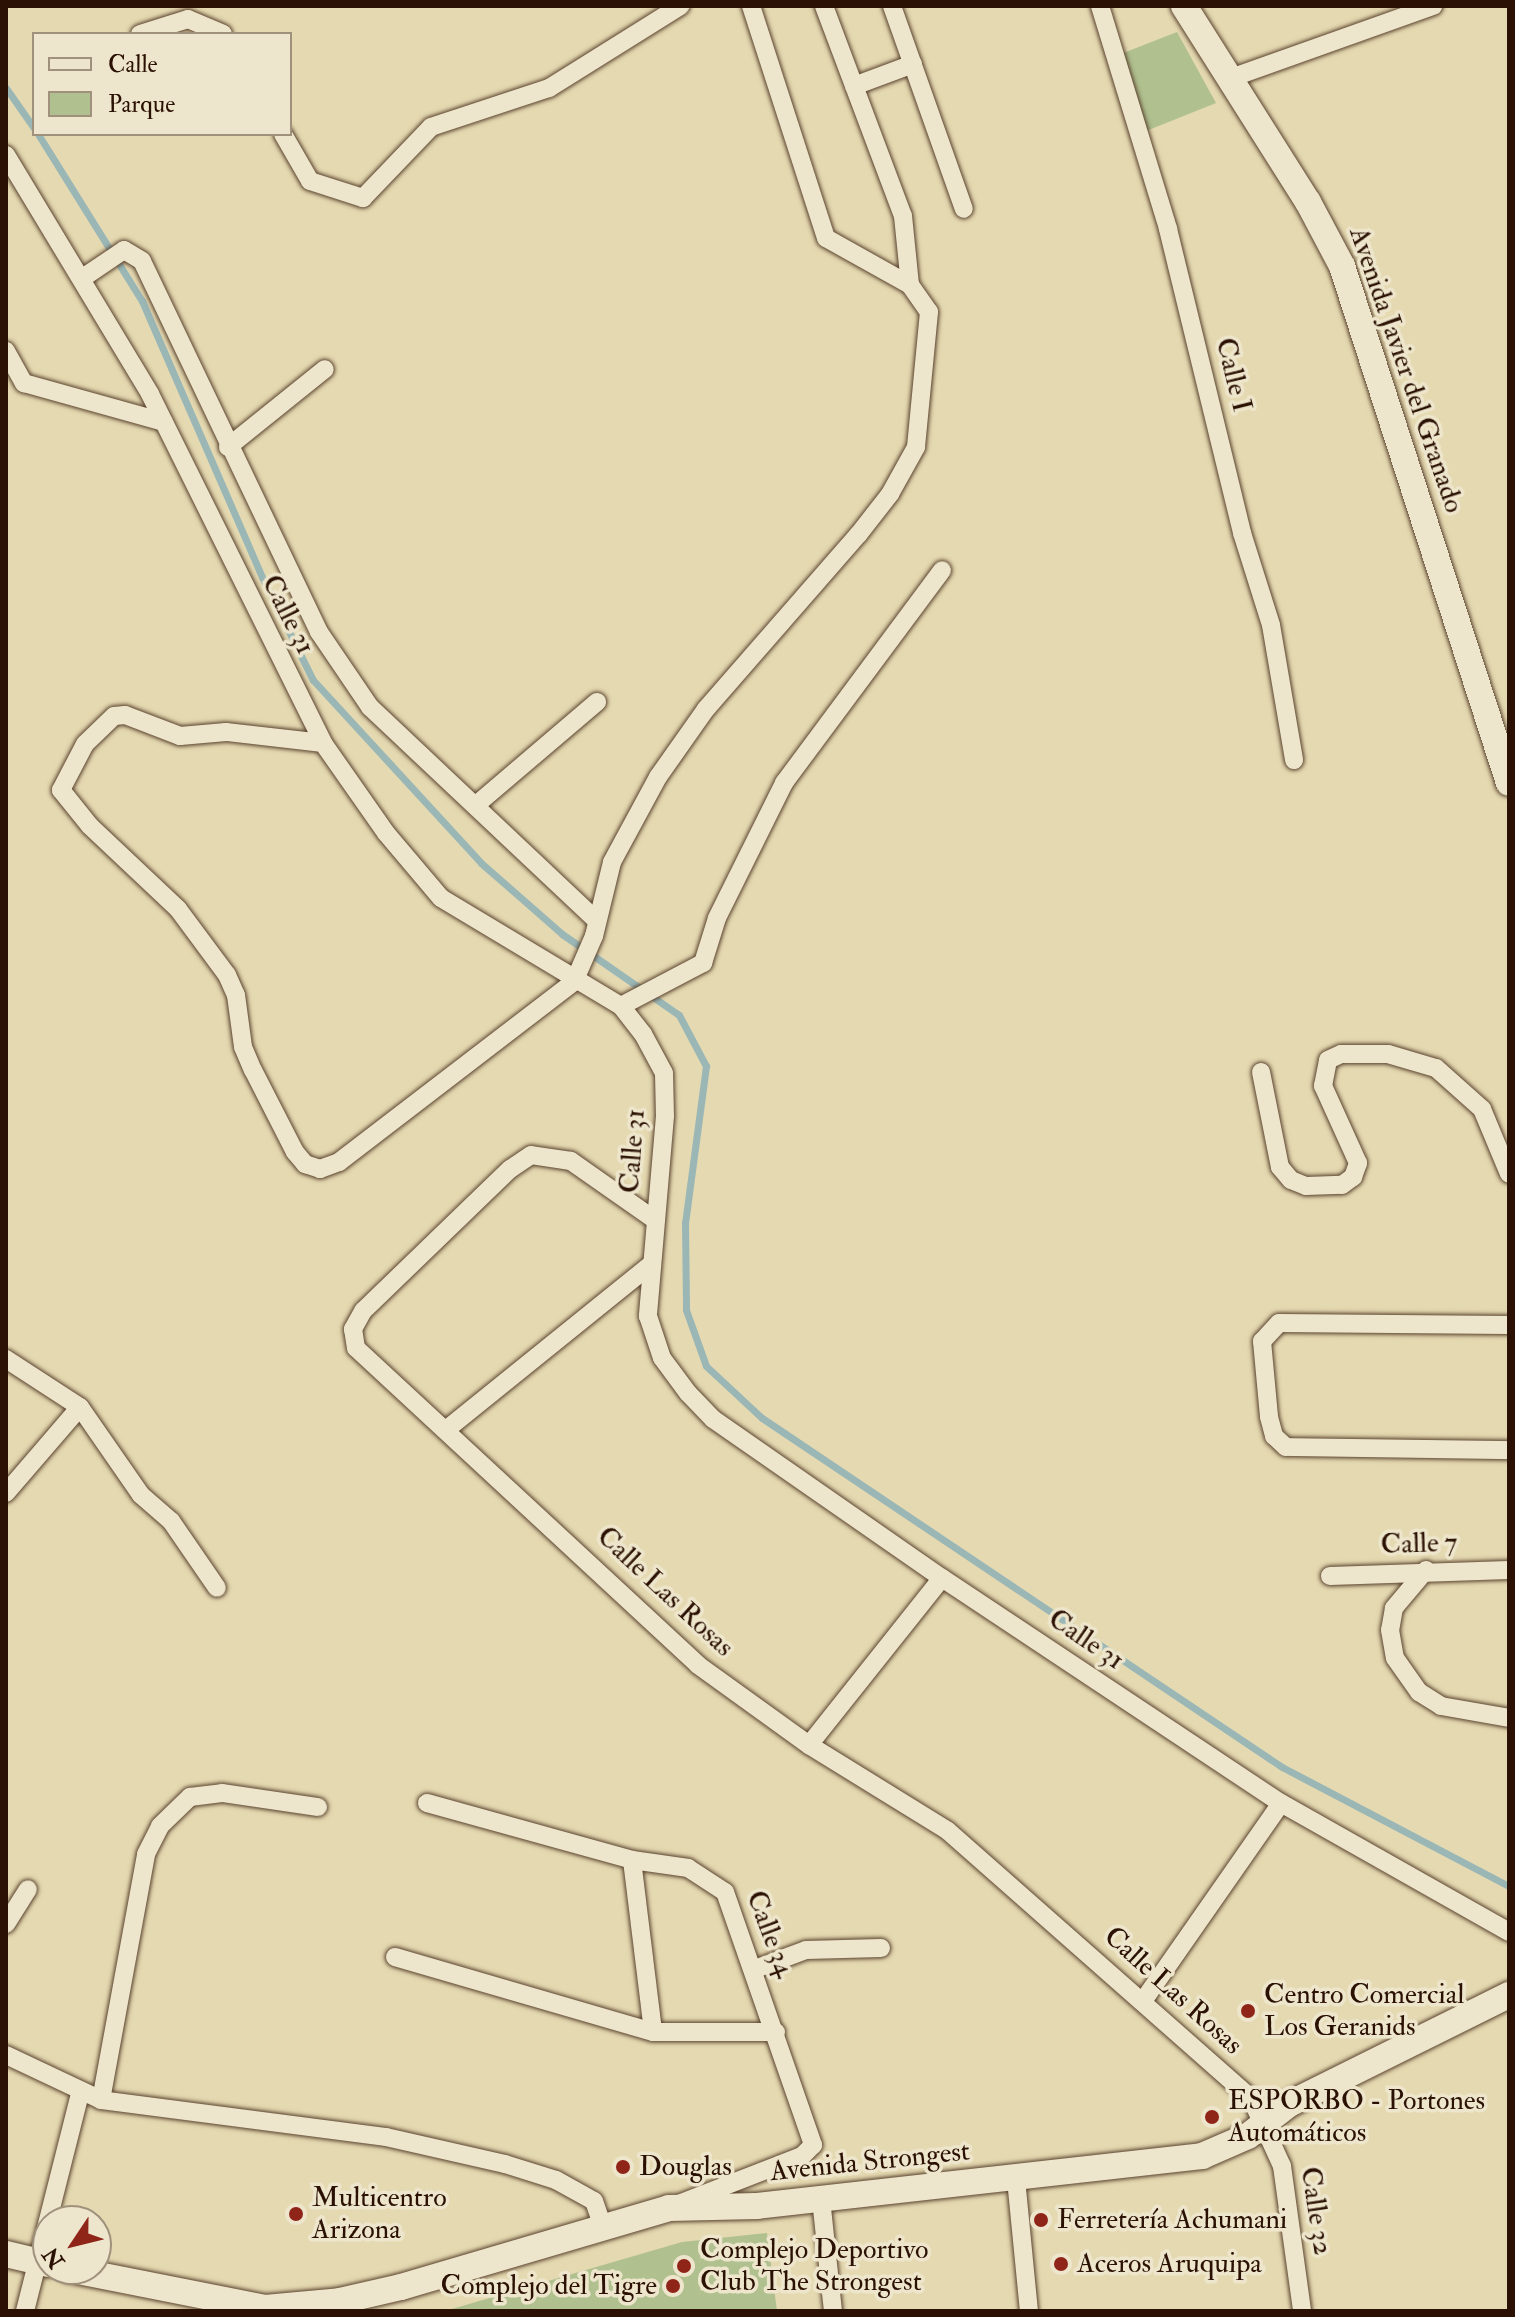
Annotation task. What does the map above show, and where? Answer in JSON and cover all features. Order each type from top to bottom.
[{"type":"main road","name":"Avenida Javier del Granado","points":[[1184,6],[1308,202],[1342,266],[1509,783]]},
{"type":"main road","name":"Avenida Strongest","points":[[112,2280],[225,2308],[265,2310],[340,2301],[401,2287],[669,2208],[821,2199],[1202,2156],[1266,2122],[1289,2104],[1509,1995]]},
{"type":"main road","points":[[6,2254],[32,2260]]},
{"type":"street","points":[[284,136],[310,181],[363,198],[431,127],[549,88],[680,6]]},
{"type":"street","points":[[323,743],[226,732],[180,736],[125,715],[114,716],[85,744],[61,790],[90,826],[178,909],[227,975],[236,995],[243,1047],[305,1164],[320,1169],[339,1162],[578,976],[595,928],[612,862],[658,777],[706,709],[858,535],[890,494],[916,447],[929,312],[910,285],[826,238],[751,6]]},
{"type":"street","points":[[824,6],[903,216],[910,285]]},
{"type":"street","points":[[892,6],[964,209]]},
{"type":"street","name":"Calle I","points":[[1100,6],[1168,229],[1242,533],[1271,625],[1294,760]]},
{"type":"street","points":[[1228,79],[1433,6]]},
{"type":"street","points":[[146,32],[188,19],[218,32]]},
{"type":"street","points":[[854,86],[913,64]]},
{"type":"street","name":"Calle 31","points":[[6,155],[84,277],[164,422],[323,743],[386,833],[441,898],[578,976],[635,997],[664,1073],[665,1116],[649,1266],[648,1316],[662,1358],[688,1393],[713,1419],[942,1578],[1281,1803],[1509,1932]]},
{"type":"street","points":[[84,277],[124,250],[142,261],[228,447],[319,632],[370,707],[476,805],[595,928]]},
{"type":"street","points":[[6,351],[15,381],[164,422]]},
{"type":"street","points":[[228,447],[325,369]]},
{"type":"street","points":[[635,997],[703,963],[717,918],[784,783],[942,570]]},
{"type":"street","points":[[476,805],[597,702]]},
{"type":"street","points":[[1261,1072],[1280,1167],[1291,1180],[1306,1186],[1342,1185],[1353,1177],[1358,1163],[1323,1086],[1322,1071],[1328,1060],[1341,1054],[1364,1052],[1436,1068],[1470,1095],[1491,1123],[1509,1174]]},
{"type":"street","name":"Calle Las Rosas","points":[[655,1220],[571,1161],[531,1155],[510,1169],[379,1295],[353,1329],[356,1348],[447,1429],[698,1665],[809,1745],[948,1831],[1251,2098],[1266,2122]]},
{"type":"street","points":[[447,1429],[649,1266]]},
{"type":"street","points":[[1509,1325],[1279,1323],[1262,1341],[1269,1417],[1274,1436],[1286,1447],[1509,1450]]},
{"type":"street","points":[[6,1359],[80,1407],[141,1495],[171,1521],[217,1588]]},
{"type":"street","points":[[6,1493],[80,1407]]},
{"type":"street","points":[[1426,1570],[1394,1608],[1390,1630],[1395,1658],[1419,1692],[1441,1706],[1509,1718]]},
{"type":"street","name":"Calle 7","points":[[1330,1576],[1426,1570],[1509,1570]]},
{"type":"street","points":[[809,1745],[942,1578]]},
{"type":"street","points":[[101,2100],[146,1854],[160,1826],[190,1797],[222,1793],[318,1807]]},
{"type":"street","name":"Calle 34","points":[[427,1803],[632,1860],[688,1868],[708,1877],[725,1892],[755,1969],[813,2145],[802,2156],[669,2208]]},
{"type":"street","points":[[1143,2001],[1281,1803]]},
{"type":"street","points":[[632,1860],[653,2032]]},
{"type":"street","points":[[6,1924],[28,1889]]},
{"type":"street","points":[[755,1969],[806,1950],[881,1948]]},
{"type":"street","points":[[395,1957],[653,2032],[776,2032]]},
{"type":"street","points":[[6,2055],[80,2094],[101,2100],[435,2145],[556,2180],[594,2201],[603,2227]]},
{"type":"street","points":[[56,2205],[80,2094]]},
{"type":"street","name":"Calle 32","points":[[1266,2122],[1282,2166],[1302,2311]]},
{"type":"street","points":[[1016,2179],[1029,2311]]},
{"type":"street","points":[[821,2199],[833,2311]]},
{"type":"street","points":[[25,2311],[35,2285]]},
{"type":"green space","points":[[1177,32],[1216,103],[1141,133],[1113,57]]},
{"type":"green space","name":"Complejo Deportivo Club The Strongest","points":[[767,2233],[777,2311],[445,2311],[682,2242]]},
{"type":"waterway","points":[[6,88],[32,125]]},
{"type":"waterway","points":[[39,136],[142,301],[262,577],[313,680],[481,863],[562,934],[679,1015],[706,1066],[685,1223],[686,1310],[706,1366],[762,1418],[1282,1767],[1509,1886]]},
{"type":"place","name":"Centro Comercial Los Geranids","points":[[1248,2011]]},
{"type":"place","name":"ESPORBO - Portones Automáticos","points":[[1212,2117]]},
{"type":"place","name":"Douglas","points":[[623,2167]]},
{"type":"place","name":"Multicentro Arizona","points":[[296,2214]]},
{"type":"place","name":"Ferretería Achumani","points":[[1041,2220]]},
{"type":"place","name":"Aceros Aruquipa","points":[[1061,2264]]},
{"type":"place","name":"Complejo Deportivo Club The Strongest","points":[[684,2266]]},
{"type":"place","name":"Complejo del Tigre","points":[[673,2286]]}]
